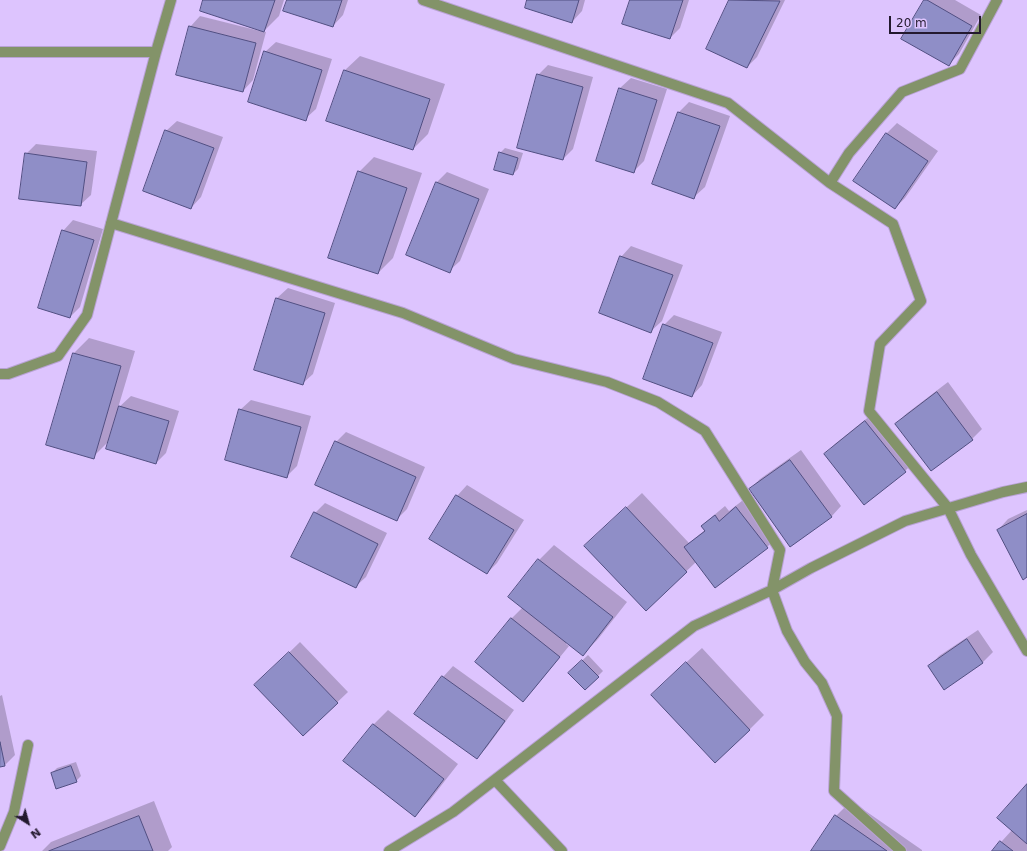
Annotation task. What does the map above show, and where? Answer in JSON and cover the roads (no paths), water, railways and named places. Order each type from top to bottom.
[{"type":"street","points":[[0,374],[8,374],[58,356],[87,315],[171,0]]},
{"type":"street","points":[[423,0],[728,103],[830,183],[893,224],[921,301],[880,344],[869,411],[948,508],[971,555],[1027,651]]},
{"type":"street","points":[[830,183],[849,153],[902,92],[960,69],[997,0]]},
{"type":"street","points":[[0,52],[156,52]]},
{"type":"street","points":[[111,223],[403,313],[514,359],[607,382],[658,402],[705,431],[780,550],[772,590],[787,631],[804,662],[822,683],[837,716],[834,791],[901,851]]},
{"type":"street","points":[[389,851],[453,812],[694,626],[772,590],[811,568],[905,521],[1003,492],[1027,487]]},
{"type":"street","points":[[0,846],[14,812],[28,745]]},
{"type":"street","points":[[495,780],[562,851]]}]
